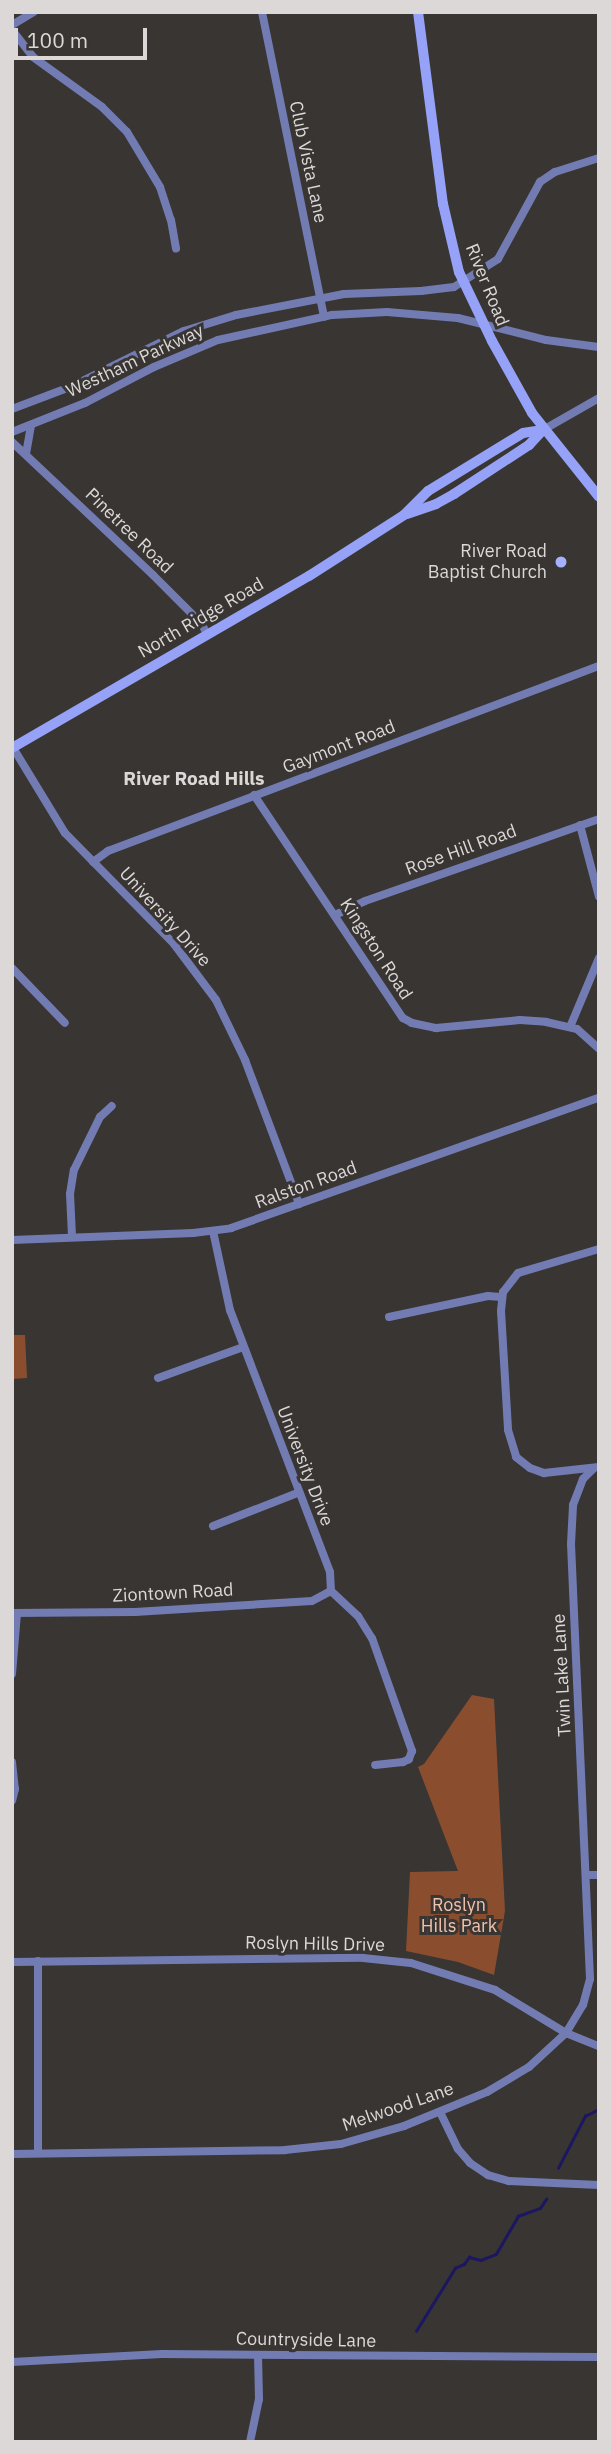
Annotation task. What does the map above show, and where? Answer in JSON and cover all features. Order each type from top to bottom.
[{"type":"main road","name":"River Road","points":[[418,12],[443,204],[453,250],[464,282],[482,322],[543,430],[599,497]]},
{"type":"main road","name":"North Ridge Road","points":[[404,514],[436,504],[454,494],[529,445],[543,430]]},
{"type":"main road","name":"North Ridge Road","points":[[13,747],[309,576],[404,514],[438,484],[523,433],[543,430]]},
{"type":"street","points":[[34,12],[12,27],[33,57],[102,107],[127,132],[160,187],[171,220],[176,249]]},
{"type":"street","name":"Club Vista Lane","points":[[262,12],[324,317]]},
{"type":"street","points":[[464,282],[498,259],[540,183],[555,172],[599,158]]},
{"type":"street","name":"Westham Parkway","points":[[12,409],[70,387],[184,331],[236,315],[321,297],[443,289],[464,282]]},
{"type":"street","name":"Westham Parkway","points":[[12,432],[31,426],[218,340],[324,317],[398,312],[482,322],[546,340],[599,348]]},
{"type":"street","points":[[543,430],[599,398]]},
{"type":"street","points":[[26,454],[31,426]]},
{"type":"street","name":"Pinetree Road","points":[[12,442],[190,611],[207,634]]},
{"type":"street","name":"Gaymont Road","points":[[93,862],[108,851],[599,666]]},
{"type":"street","name":"University Drive","points":[[13,747],[59,825],[174,944],[219,1006],[245,1060],[299,1204]]},
{"type":"street","name":"Kingston Road","points":[[254,795],[393,1006],[412,1023],[436,1028],[520,1020],[570,1027],[583,1033],[599,1049]]},
{"type":"street","name":"Rose Hill Road","points":[[335,915],[365,901],[599,819]]},
{"type":"street","points":[[580,825],[599,897]]},
{"type":"street","points":[[570,1027],[599,958]]},
{"type":"street","points":[[12,968],[65,1023]]},
{"type":"street","name":"Ralston Road","points":[[12,1240],[213,1231],[251,1222],[599,1098]]},
{"type":"street","points":[[72,1236],[70,1194],[74,1170],[100,1117],[112,1105]]},
{"type":"street","name":"University Drive","points":[[213,1231],[223,1285],[243,1347],[330,1572],[331,1591]]},
{"type":"street","points":[[596,1468],[544,1473],[521,1461],[511,1449],[501,1297],[506,1286],[518,1273],[599,1249]]},
{"type":"street","points":[[389,1317],[488,1296],[501,1297]]},
{"type":"street","points":[[159,1378],[243,1347]]},
{"type":"street","name":"Twin Lake Lane","points":[[588,1875],[572,1544],[573,1505],[583,1479],[596,1468]]},
{"type":"street","points":[[213,1526],[298,1493]]},
{"type":"street","points":[[331,1591],[358,1616],[372,1638],[412,1751],[409,1759],[403,1762],[375,1765]]},
{"type":"street","name":"Ziontown Road","points":[[15,1613],[135,1612],[312,1601],[331,1591]]},
{"type":"street","points":[[12,1674],[15,1613]]},
{"type":"street","points":[[12,1762],[15,1789],[12,1801]]},
{"type":"street","points":[[588,1875],[599,1875]]},
{"type":"street","name":"Melwood Lane","points":[[12,2154],[228,2152],[317,2148],[363,2138],[440,2112],[511,2078],[552,2048],[566,2033],[583,2005],[590,1979],[588,1875]]},
{"type":"street","name":"Roslyn Hills Drive","points":[[12,1962],[388,1960],[433,1968],[495,1990],[566,2033],[599,2046]]},
{"type":"street","points":[[38,1961],[38,2153]]},
{"type":"street","points":[[440,2112],[458,2149],[470,2163],[488,2175],[520,2182],[599,2185]]},
{"type":"street","name":"Countryside Lane","points":[[12,2362],[131,2355],[599,2357]]},
{"type":"street","points":[[250,2442],[259,2399],[258,2356]]},
{"type":"green space","points":[[12,1335],[25,1335],[27,1378],[12,1379]]},
{"type":"green space","name":"Roslyn Hills Park","points":[[472,1695],[494,1699],[505,1911],[494,1975],[458,1962],[406,1951],[410,1872],[458,1871],[418,1767],[424,1764]]},
{"type":"waterway","points":[[558,2168],[585,2116],[599,2109]]},
{"type":"waterway","points":[[416,2331],[455,2268],[464,2264],[469,2257],[481,2260],[496,2254],[518,2216],[540,2208],[546,2199]]},
{"type":"place","name":"River Road Baptist Church","points":[[561,562]]},
{"type":"district","name":"River Road Hills","points":[[194,779]]}]
